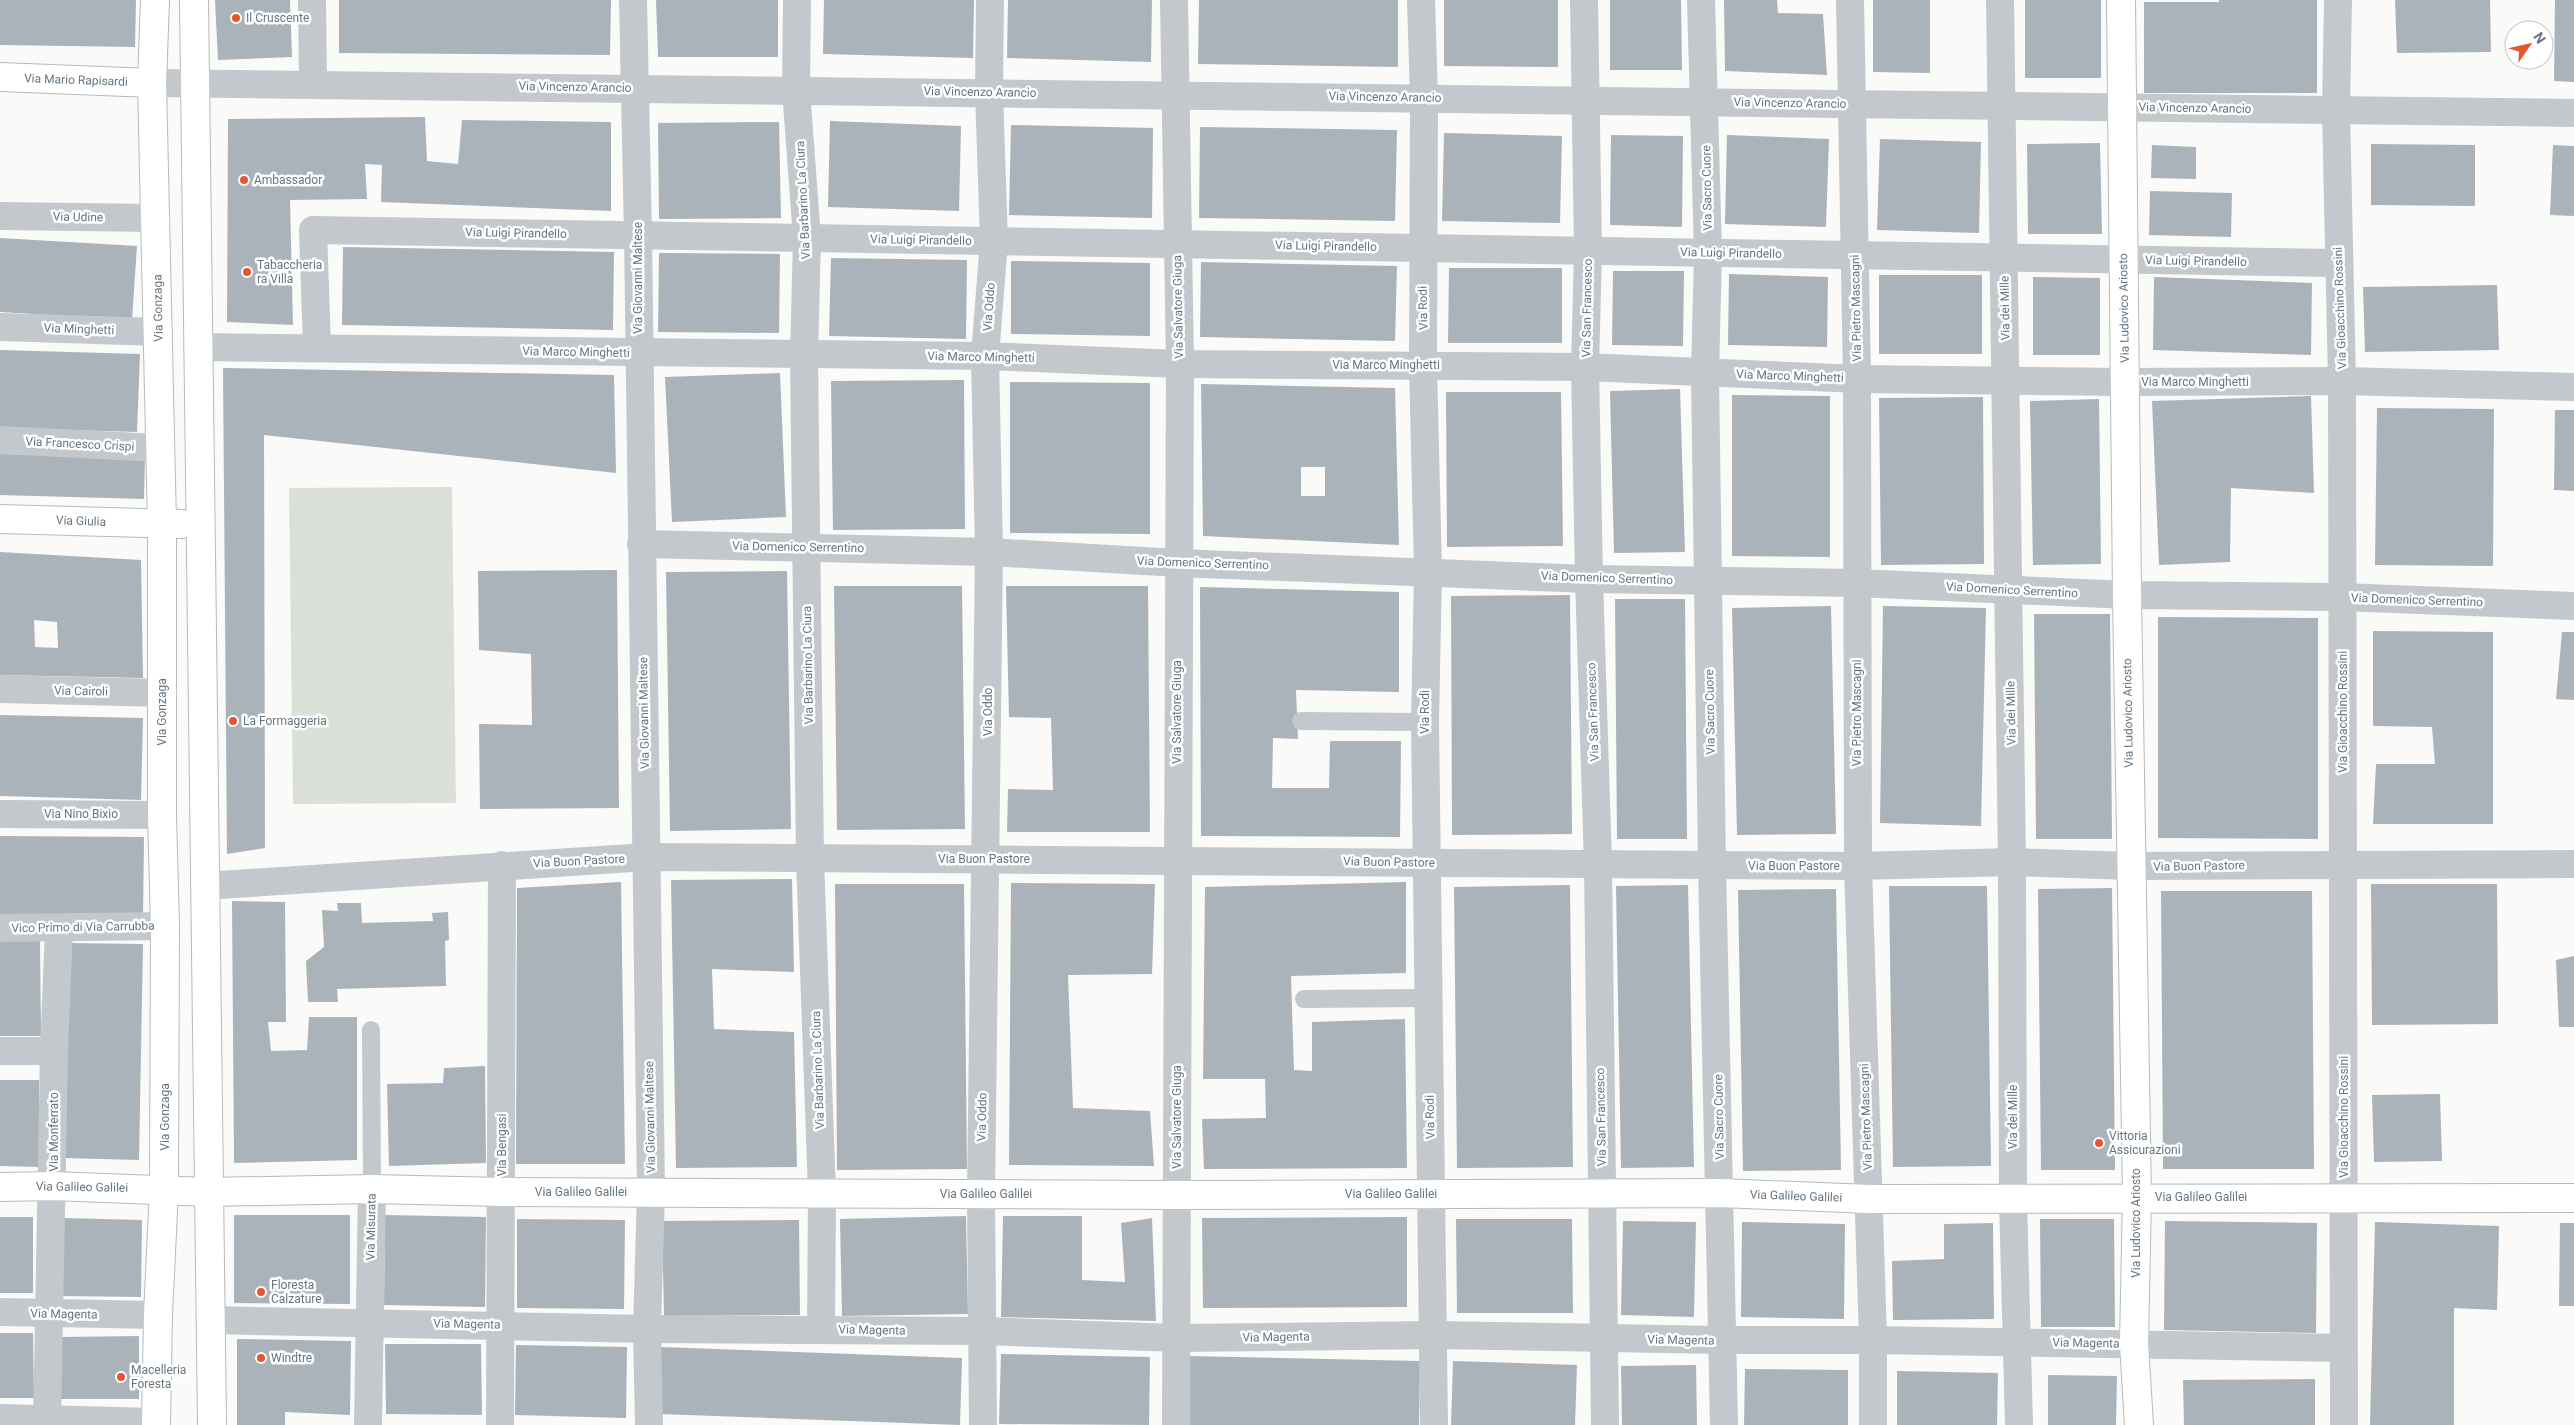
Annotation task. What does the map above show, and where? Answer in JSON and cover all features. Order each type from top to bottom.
[{"type":"street","name":"Via Gonzaga","points":[[155,0],[152,83],[162,524],[162,815],[165,926],[164,1190],[158,1315],[156,1424]]},
{"type":"street","points":[[194,0],[212,1425]]},
{"type":"street","points":[[312,0],[313,84]]},
{"type":"street","name":"Via Giovanni Maltese","points":[[633,0],[651,1192],[647,1329],[649,1425]]},
{"type":"street","name":"Via Barbarino La Ciura","points":[[797,0],[796,90],[807,238],[804,356],[806,547],[810,859],[822,1193],[821,1330]]},
{"type":"street","name":"Via Oddo","points":[[983,1425],[981,1194],[989,552],[985,356],[994,241],[989,92],[990,0]]},
{"type":"street","name":"Via Salvatore Giuga","points":[[1174,0],[1174,95],[1180,364],[1176,1425]]},
{"type":"street","name":"Via Rodi","points":[[1421,0],[1424,98],[1423,366],[1428,571],[1425,722],[1434,1425]]},
{"type":"street","name":"Via San Francesco","points":[[1584,0],[1588,251],[1585,367],[1589,579],[1598,864],[1602,1338],[1605,1425]]},
{"type":"street","name":"Via Sacro Cuore","points":[[1701,0],[1708,253],[1705,374],[1712,865],[1721,1193],[1721,1340],[1724,1425]]},
{"type":"street","name":"Via Pietro Mascagni","points":[[1850,0],[1857,379],[1858,866],[1873,1340],[1873,1425]]},
{"type":"street","name":"Via dei Mille","points":[[2000,0],[2012,862],[2013,1200],[2019,1425]]},
{"type":"street","name":"Via Ludovico Ariosto","points":[[2122,0],[2127,595],[2137,1197],[2134,1344],[2139,1425]]},
{"type":"street","name":"Via Gioacchino Rossini","points":[[2338,0],[2336,110],[2342,381],[2344,864],[2342,1348],[2344,1425]]},
{"type":"street","name":"Via Mario Rapisardi","points":[[0,77],[152,83]]},
{"type":"street","name":"Via Vincenzo Arancio","points":[[152,83],[196,82],[2574,113]]},
{"type":"street","name":"Via Udine","points":[[0,216],[156,218]]},
{"type":"street","name":"Via Luigi Pirandello","points":[[317,347],[313,230],[2338,263]]},
{"type":"street","name":"Via Minghetti","points":[[0,327],[159,332]]},
{"type":"street","name":"Via Marco Minghetti","points":[[197,347],[317,347],[804,356],[985,356],[1180,364],[1585,367],[1705,374],[1857,379],[2125,382],[2342,381],[2574,386]]},
{"type":"street","name":"Via Francesco Crispi","points":[[0,440],[159,448]]},
{"type":"street","name":"Via Giulia","points":[[0,518],[200,524]]},
{"type":"street","name":"Via Domenico Serrentino","points":[[641,544],[989,552],[1178,563],[1428,571],[1589,579],[1857,583],[2127,595],[2342,597],[2574,606]]},
{"type":"street","name":"Via Cairoli","points":[[0,689],[162,693]]},
{"type":"street","name":"Via Nino Bixio","points":[[0,814],[162,815]]},
{"type":"street","name":"Via Buon Pastore","points":[[204,886],[647,857],[1858,866],[2012,862],[2131,866],[2574,864]]},
{"type":"street","name":"Via Bengasi","points":[[500,1425],[502,865]]},
{"type":"street","name":"Vico Primo di Via Carrubba","points":[[0,928],[165,926]]},
{"type":"street","name":"Via Monferrato","points":[[47,1422],[53,1186],[54,1050],[59,928]]},
{"type":"street","points":[[0,1051],[54,1050]]},
{"type":"street","name":"Via Galileo Galilei","points":[[0,1187],[53,1186],[208,1192],[372,1189],[502,1192],[1177,1195],[1721,1193],[1868,1199],[2013,1200],[2137,1197],[2574,1198]]},
{"type":"street","name":"Via Misurata","points":[[368,1425],[372,1189]]},
{"type":"street","name":"Via Magenta","points":[[0,1312],[158,1315]]},
{"type":"street","name":"Via Magenta","points":[[211,1320],[647,1329],[983,1332],[1176,1338],[1434,1335],[2342,1348]]},
{"type":"street","points":[[0,1418],[47,1422],[156,1424]]},
{"type":"lane","points":[[1301,720],[1425,722]]},
{"type":"lane","points":[[1304,999],[1428,998]]},
{"type":"lane","name":"Via Misurata","points":[[371,1030],[372,1189]]},
{"type":"shaded area","points":[[452,487],[456,803],[293,804],[289,488]]},
{"type":"building","points":[[0,0],[136,0],[135,47],[0,45]]},
{"type":"building","points":[[215,0],[290,0],[292,57],[218,60]]},
{"type":"building","points":[[339,0],[611,0],[610,55],[339,53]]},
{"type":"building","points":[[656,0],[778,0],[778,57],[658,57]]},
{"type":"building","points":[[824,0],[974,0],[973,58],[823,54]]},
{"type":"building","points":[[1008,0],[1152,0],[1151,62],[1007,58]]},
{"type":"building","points":[[1199,0],[1398,0],[1398,67],[1198,64]]},
{"type":"building","points":[[1444,0],[1558,0],[1558,67],[1444,66]]},
{"type":"building","points":[[1610,0],[1681,0],[1682,70],[1610,70]]},
{"type":"building","points":[[1724,0],[1777,0],[1778,13],[1823,14],[1827,75],[1725,71]]},
{"type":"building","points":[[1873,0],[1930,0],[1930,73],[1873,72]]},
{"type":"building","points":[[2025,0],[2101,0],[2101,78],[2025,78]]},
{"type":"building","points":[[2219,0],[2317,0],[2317,93],[2144,93],[2144,2],[2219,2]]},
{"type":"building","points":[[2395,0],[2490,0],[2491,52],[2397,53]]},
{"type":"building","points":[[2555,0],[2574,0],[2574,82],[2554,81]]},
{"type":"building","points":[[425,117],[427,161],[458,164],[462,120],[611,122],[611,211],[381,202],[382,165],[365,164],[367,199],[290,200],[293,325],[227,322],[228,119]]},
{"type":"building","points":[[830,121],[961,126],[959,211],[828,207]]},
{"type":"building","points":[[779,122],[781,218],[659,219],[658,123]]},
{"type":"building","points":[[1011,125],[1153,128],[1152,218],[1009,215]]},
{"type":"building","points":[[1200,127],[1397,130],[1395,221],[1199,218]]},
{"type":"building","points":[[1444,133],[1562,136],[1560,223],[1442,221]]},
{"type":"building","points":[[1611,135],[1683,136],[1682,227],[1610,225]]},
{"type":"building","points":[[1727,135],[1829,139],[1826,227],[1725,224]]},
{"type":"building","points":[[1880,139],[1981,142],[1979,233],[1877,230]]},
{"type":"building","points":[[2100,143],[2102,234],[2028,234],[2027,144]]},
{"type":"building","points":[[2371,144],[2475,145],[2475,206],[2371,205]]},
{"type":"building","points":[[2152,145],[2196,147],[2196,179],[2151,178]]},
{"type":"building","points":[[2553,145],[2574,146],[2574,216],[2550,215]]},
{"type":"building","points":[[2150,191],[2232,193],[2231,237],[2149,235]]},
{"type":"building","points":[[0,238],[137,246],[132,320],[0,312]]},
{"type":"building","points":[[343,247],[614,252],[613,330],[342,325]]},
{"type":"building","points":[[659,253],[780,254],[779,333],[658,332]]},
{"type":"building","points":[[831,258],[967,260],[966,339],[829,336]]},
{"type":"building","points":[[1011,261],[1150,263],[1150,336],[1011,334]]},
{"type":"building","points":[[1201,262],[1397,266],[1395,341],[1200,337]]},
{"type":"building","points":[[1449,268],[1562,268],[1562,343],[1448,343]]},
{"type":"building","points":[[1613,271],[1684,271],[1683,346],[1612,345]]},
{"type":"building","points":[[1729,274],[1828,277],[1827,347],[1728,345]]},
{"type":"building","points":[[1879,275],[1982,275],[1982,354],[1879,354]]},
{"type":"building","points":[[2033,277],[2100,278],[2100,355],[2033,355]]},
{"type":"building","points":[[2154,277],[2312,283],[2311,355],[2153,350]]},
{"type":"building","points":[[2497,285],[2499,350],[2365,352],[2363,287]]},
{"type":"building","points":[[0,350],[140,354],[137,432],[0,428]]},
{"type":"building","points":[[223,368],[614,375],[616,473],[264,435],[265,848],[227,854]]},
{"type":"building","points":[[780,373],[786,517],[672,522],[665,377]]},
{"type":"building","points":[[964,380],[965,529],[833,530],[831,381]]},
{"type":"building","points":[[1010,382],[1150,383],[1150,534],[1010,533]]},
{"type":"building","points":[[1201,384],[1395,388],[1399,545],[1203,536]],"holes":[[[1301,467],[1325,467],[1325,496],[1301,496]]]},
{"type":"building","points":[[1680,389],[1685,552],[1614,553],[1610,391]]},
{"type":"building","points":[[1446,392],[1561,392],[1563,546],[1447,547]]},
{"type":"building","points":[[1732,395],[1830,396],[1830,557],[1732,556]]},
{"type":"building","points":[[2311,396],[2314,493],[2231,488],[2230,562],[2159,565],[2152,401]]},
{"type":"building","points":[[1983,397],[1984,564],[1881,565],[1879,398]]},
{"type":"building","points":[[2099,399],[2101,564],[2033,565],[2030,401]]},
{"type":"building","points":[[2377,408],[2494,409],[2493,566],[2375,565]]},
{"type":"building","points":[[2555,410],[2574,410],[2574,491],[2554,490]]},
{"type":"building","points":[[0,454],[145,457],[144,499],[0,495]]},
{"type":"building","points":[[0,552],[141,560],[143,678],[0,675]],"holes":[[[34,620],[57,622],[58,648],[35,647]]]},
{"type":"building","points":[[617,570],[619,808],[480,809],[479,724],[532,725],[531,654],[479,650],[478,571]]},
{"type":"building","points":[[787,571],[791,829],[670,831],[666,572]]},
{"type":"building","points":[[834,586],[962,586],[965,829],[837,830]]},
{"type":"building","points":[[1006,586],[1148,586],[1150,832],[1007,832],[1008,789],[1053,790],[1051,718],[1009,717]]},
{"type":"building","points":[[1200,587],[1399,592],[1399,692],[1296,690],[1298,739],[1273,738],[1272,788],[1329,788],[1330,741],[1401,741],[1400,837],[1201,836]]},
{"type":"building","points":[[1570,595],[1572,834],[1452,835],[1451,596]]},
{"type":"building","points":[[1615,599],[1685,599],[1687,839],[1617,839]]},
{"type":"building","points":[[1831,606],[1836,834],[1737,835],[1732,608]]},
{"type":"building","points":[[1883,606],[1986,608],[1981,826],[1880,823]]},
{"type":"building","points":[[2034,614],[2110,614],[2112,839],[2036,839]]},
{"type":"building","points":[[2158,617],[2318,618],[2318,839],[2158,838]]},
{"type":"building","points":[[2373,631],[2493,632],[2493,824],[2373,824],[2376,764],[2435,764],[2432,727],[2373,726]]},
{"type":"building","points":[[2562,632],[2574,632],[2574,700],[2556,699]]},
{"type":"building","points":[[0,715],[143,718],[141,800],[0,796]]},
{"type":"building","points":[[0,836],[144,837],[143,917],[0,916]]},
{"type":"building","points":[[792,879],[794,972],[712,969],[714,1029],[794,1032],[797,1167],[676,1168],[671,880]]},
{"type":"building","points":[[621,882],[625,1164],[516,1164],[517,888]]},
{"type":"building","points":[[1406,882],[1406,973],[1291,976],[1294,1070],[1312,1071],[1312,1022],[1405,1019],[1407,1168],[1204,1169],[1202,1119],[1266,1118],[1265,1079],[1203,1079],[1205,887]]},
{"type":"building","points":[[1011,883],[1155,884],[1152,974],[1068,975],[1073,1108],[1150,1111],[1154,1166],[1009,1165]]},
{"type":"building","points":[[835,884],[964,884],[967,1169],[837,1170]]},
{"type":"building","points":[[2371,884],[2497,884],[2498,1024],[2372,1025]]},
{"type":"building","points":[[1570,885],[1573,1167],[1457,1168],[1454,887]]},
{"type":"building","points":[[1688,885],[1694,1167],[1621,1168],[1616,886]]},
{"type":"building","points":[[1889,886],[1987,886],[1991,1166],[1893,1167]]},
{"type":"building","points":[[2112,888],[2115,1170],[2041,1170],[2038,889]]},
{"type":"building","points":[[1836,889],[1841,1170],[1743,1171],[1738,890]]},
{"type":"building","points":[[2161,891],[2312,891],[2314,1169],[2163,1169]]},
{"type":"building","points":[[232,901],[285,902],[286,1022],[268,1022],[271,1051],[307,1050],[309,1017],[357,1017],[357,1160],[234,1163]]},
{"type":"building","points":[[337,903],[361,903],[362,923],[433,921],[432,913],[448,912],[449,940],[445,941],[446,986],[337,989],[338,1002],[308,1002],[306,961],[324,947],[322,910],[338,911]]},
{"type":"building","points":[[0,941],[40,941],[41,1036],[0,1036]]},
{"type":"building","points":[[67,943],[143,944],[139,1160],[63,1158]]},
{"type":"building","points":[[2574,956],[2574,1027],[2559,1027],[2556,960]]},
{"type":"building","points":[[485,1066],[486,1163],[389,1166],[387,1084],[443,1083],[444,1068]]},
{"type":"building","points":[[0,1080],[39,1080],[39,1167],[0,1166]]},
{"type":"building","points":[[2440,1094],[2442,1161],[2374,1162],[2372,1095]]},
{"type":"building","points":[[234,1215],[350,1215],[350,1304],[234,1303]]},
{"type":"building","points":[[385,1215],[486,1217],[485,1307],[384,1305]]},
{"type":"building","points":[[966,1216],[968,1314],[842,1316],[840,1219]]},
{"type":"building","points":[[1003,1216],[1082,1216],[1082,1280],[1125,1282],[1121,1223],[1152,1218],[1156,1321],[1001,1317]]},
{"type":"building","points":[[0,1217],[33,1217],[33,1293],[0,1293]]},
{"type":"building","points":[[1407,1217],[1407,1307],[1203,1308],[1202,1218]]},
{"type":"building","points":[[63,1218],[142,1220],[141,1297],[61,1296]]},
{"type":"building","points":[[517,1219],[625,1220],[624,1309],[517,1308]]},
{"type":"building","points":[[1456,1219],[1572,1219],[1573,1313],[1457,1313]]},
{"type":"building","points":[[2040,1219],[2114,1219],[2115,1327],[2041,1327]]},
{"type":"building","points":[[799,1220],[800,1315],[664,1316],[662,1221]]},
{"type":"building","points":[[1623,1221],[1696,1222],[1694,1317],[1621,1315]]},
{"type":"building","points":[[2165,1221],[2317,1223],[2316,1333],[2164,1330]]},
{"type":"building","points":[[1742,1222],[1845,1224],[1844,1319],[1741,1317]]},
{"type":"building","points":[[2375,1222],[2499,1226],[2497,1310],[2454,1308],[2454,1425],[2370,1425]]},
{"type":"building","points":[[1993,1223],[1994,1319],[1893,1320],[1892,1261],[1944,1259],[1944,1224]]},
{"type":"building","points":[[2560,1223],[2574,1223],[2574,1306],[2559,1306]]},
{"type":"building","points":[[0,1333],[33,1333],[34,1398],[0,1398]]},
{"type":"building","points":[[139,1336],[139,1399],[60,1399],[60,1337]]},
{"type":"building","points":[[237,1339],[351,1341],[350,1415],[285,1412],[285,1425],[237,1425]]},
{"type":"building","points":[[385,1344],[481,1344],[482,1415],[386,1414]]},
{"type":"building","points":[[516,1345],[627,1347],[626,1418],[515,1415]]},
{"type":"building","points":[[661,1347],[962,1358],[960,1425],[659,1414]]},
{"type":"building","points":[[1001,1354],[1150,1357],[1149,1425],[999,1424]]},
{"type":"building","points":[[1189,1356],[1420,1361],[1419,1425],[1189,1425]]},
{"type":"building","points":[[1453,1361],[1577,1365],[1575,1425],[1451,1425]]},
{"type":"building","points":[[1696,1365],[1697,1425],[1622,1425],[1621,1366]]},
{"type":"building","points":[[1745,1369],[1848,1370],[1848,1425],[1744,1425]]},
{"type":"building","points":[[1897,1371],[1998,1373],[1997,1425],[1897,1425]]},
{"type":"building","points":[[2048,1375],[2117,1376],[2116,1425],[2048,1425]]},
{"type":"building","points":[[2315,1379],[2315,1425],[2184,1425],[2183,1380]]},
{"type":"place","name":"Il Cruscente","points":[[236,18]]},
{"type":"place","name":"Ambassador","points":[[244,180]]},
{"type":"place","name":"Tabaccheria ra Villa","points":[[247,272]]},
{"type":"place","name":"La Formaggeria","points":[[233,721]]},
{"type":"place","name":"Vittoria Assicurazioni","points":[[2099,1143]]},
{"type":"place","name":"Floresta Calzature","points":[[261,1292]]},
{"type":"place","name":"Windtre","points":[[261,1358]]},
{"type":"place","name":"Macelleria Foresta","points":[[121,1377]]}]
